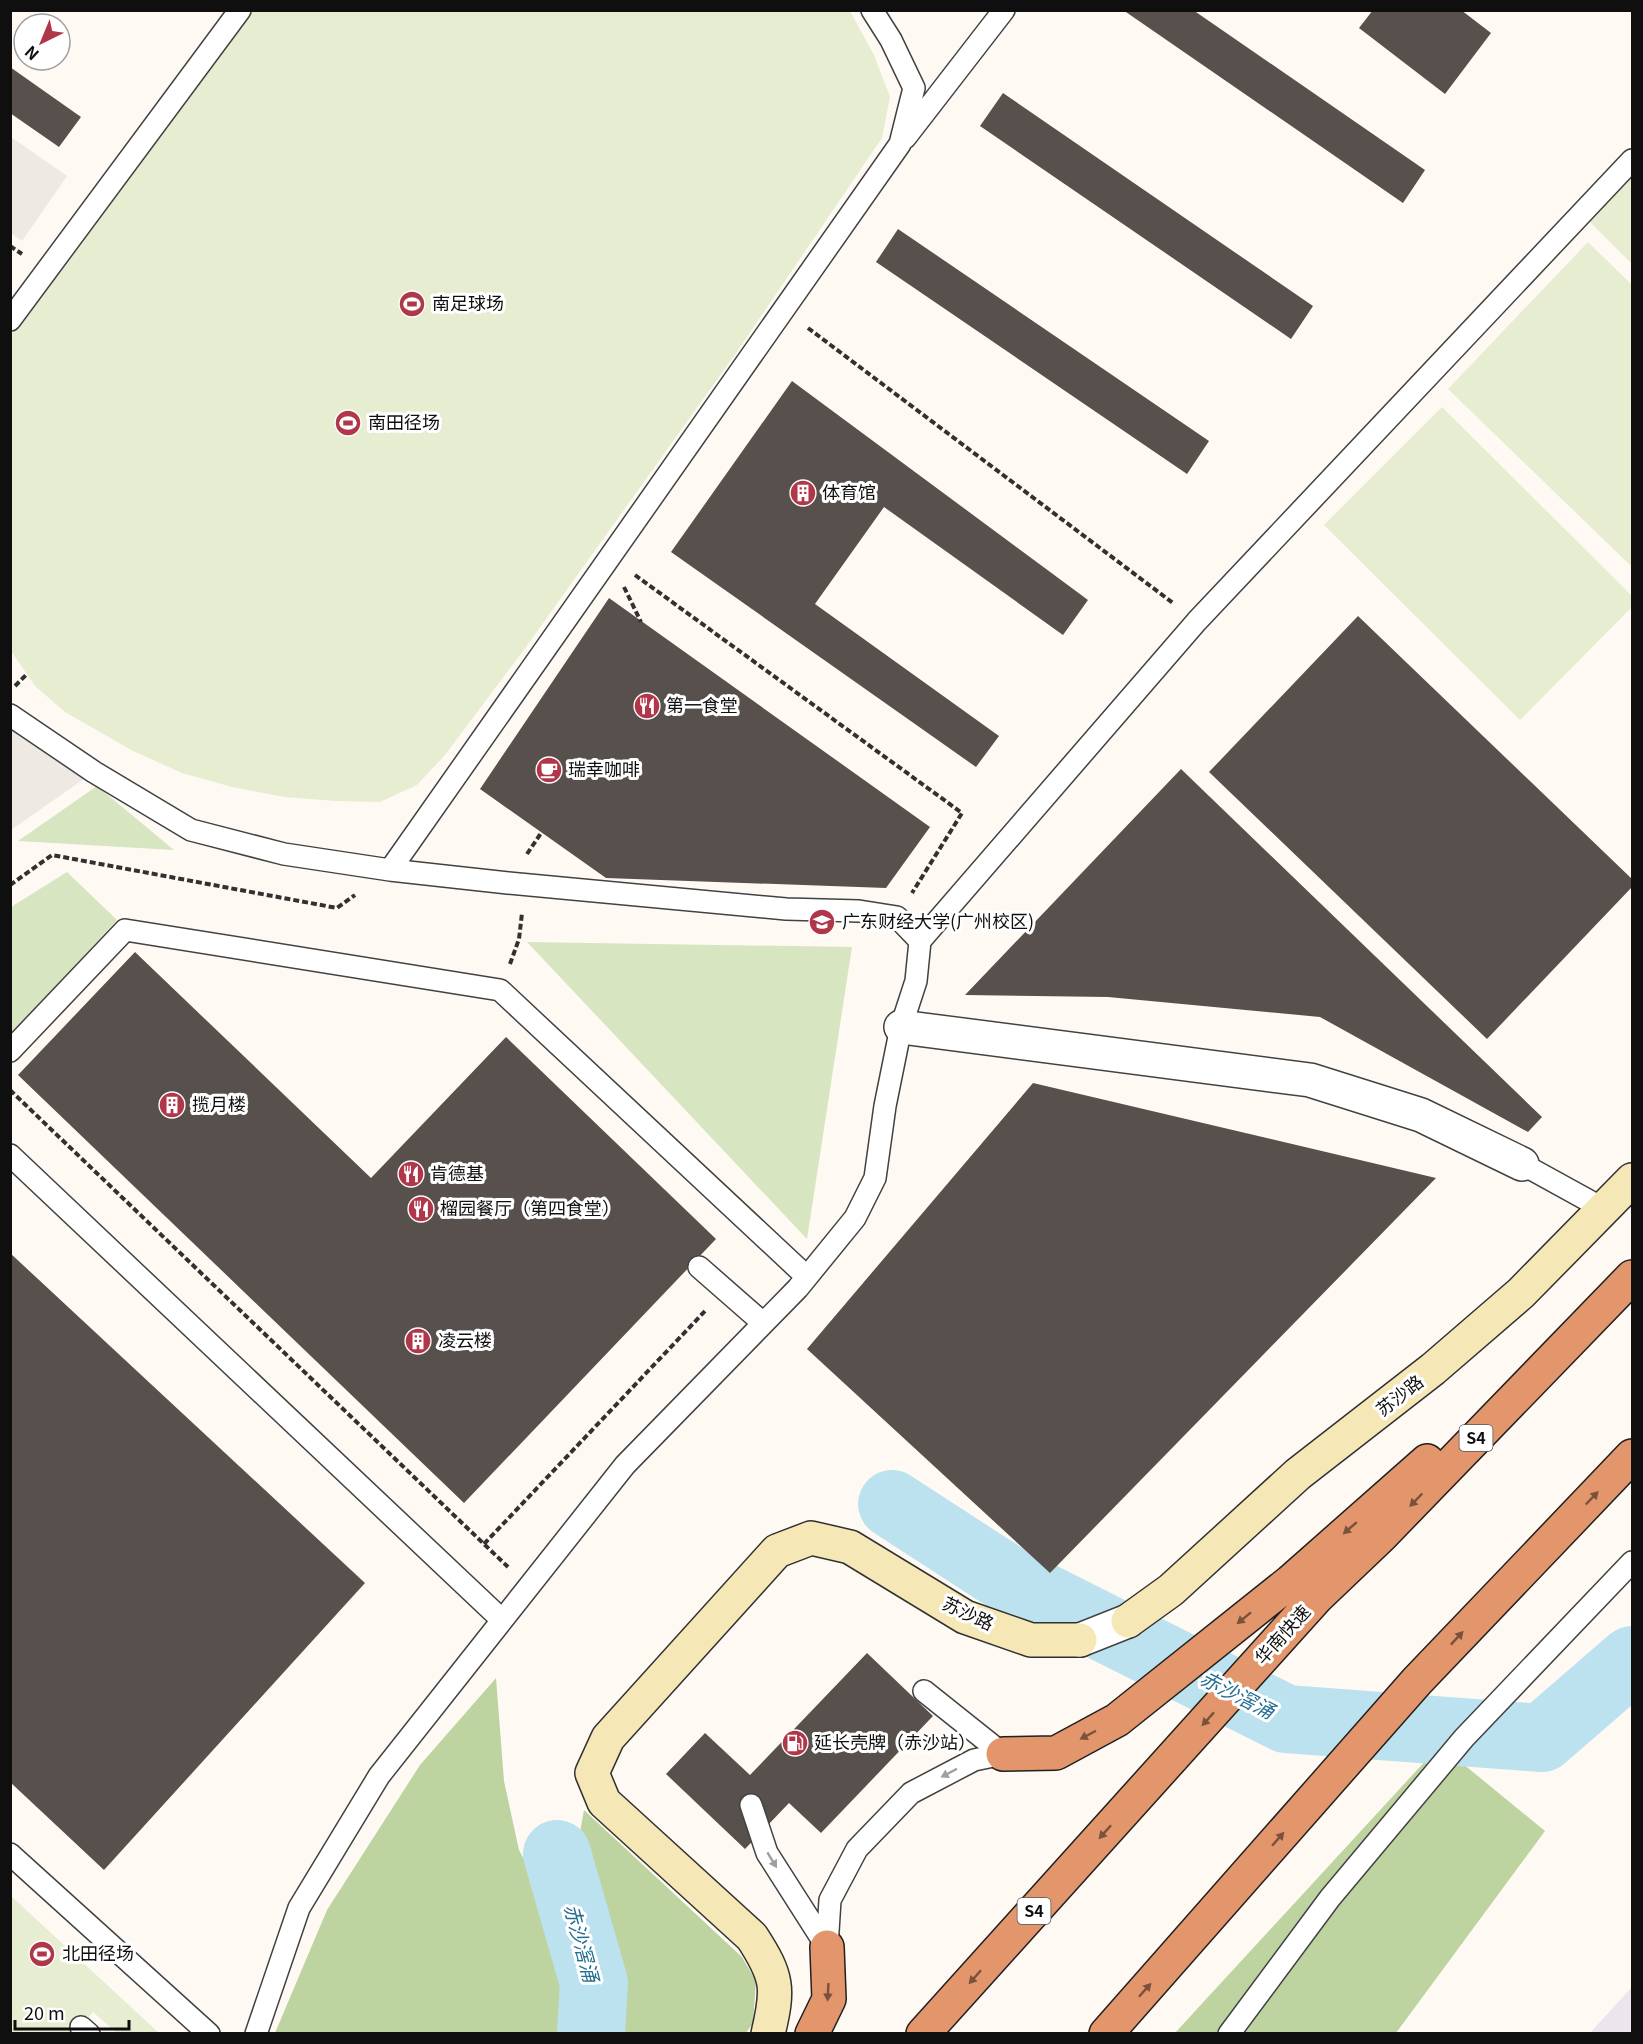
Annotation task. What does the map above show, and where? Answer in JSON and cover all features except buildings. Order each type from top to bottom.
[{"type":"highway","name":"华南快速","points":[[923,2034],[1145,1789],[1303,1589],[1381,1536],[1632,1277]]},
{"type":"highway","points":[[1106,2034],[1417,1681],[1632,1456]]},
{"type":"highway","points":[[1004,1754],[1056,1753],[1117,1720],[1303,1589]]},
{"type":"highway","points":[[812,2034],[829,1999],[827,1947]]},
{"type":"street","points":[[901,1027],[1310,1080],[1421,1115],[1522,1164]]},
{"type":"street","name":"苏沙路","points":[[768,2034],[777,1997],[769,1963],[752,1937],[604,1802],[592,1773],[608,1738],[777,1551],[811,1538],[850,1547],[965,1617],[1031,1640],[1080,1640],[1128,1621],[1171,1590],[1299,1474],[1433,1369],[1521,1293],[1632,1180]]},
{"type":"lane","points":[[10,320],[240,10]]},
{"type":"lane","points":[[872,10],[891,40],[914,88],[900,144]]},
{"type":"lane","points":[[390,870],[900,144],[1004,10]]},
{"type":"lane","points":[[256,2034],[299,1908],[379,1776],[625,1465],[807,1277],[855,1218],[875,1178],[885,1106],[901,1027],[916,981],[920,941],[1197,621],[1632,160]]},
{"type":"lane","points":[[10,708],[94,772]]},
{"type":"lane","points":[[10,715],[94,772],[191,830],[284,854],[390,870],[786,909],[859,911],[897,917],[920,941]]},
{"type":"lane","points":[[10,1051],[125,930],[500,990],[807,1277]]},
{"type":"lane","points":[[10,1155],[501,1619]]},
{"type":"lane","points":[[1522,1164],[1602,1208]]},
{"type":"lane","points":[[699,1267],[763,1323]]},
{"type":"lane","points":[[1229,2034],[1330,1898],[1464,1738],[1632,1562]]},
{"type":"lane","points":[[924,1691],[1004,1754]]},
{"type":"lane","points":[[827,1947],[830,1900],[856,1849],[911,1792],[974,1760],[1004,1754]]},
{"type":"lane","points":[[751,1805],[767,1853],[827,1947]]},
{"type":"lane","points":[[10,1854],[209,2034]]},
{"type":"path","points":[[783,310],[1197,621]]},
{"type":"path","points":[[610,557],[962,813],[897,917]]},
{"type":"path","points":[[10,691],[27,674]]},
{"type":"path","points":[[10,885],[52,855],[337,908],[390,870]]},
{"type":"path","points":[[10,1090],[528,1586]]},
{"type":"path","points":[[484,1544],[725,1290]]},
{"type":"shaded area","points":[[11,137],[67,176],[22,241],[11,233]]},
{"type":"shaded area","points":[[10,715],[94,772],[11,830],[10,830]]},
{"type":"shaded area","points":[[1632,1987],[1632,2033],[1590,2033]]},
{"type":"green space","name":"南田径场","points":[[251,11],[850,11],[874,55],[890,97],[882,138],[736,353],[526,647],[445,755],[417,785],[380,802],[284,797],[232,787],[182,773],[133,751],[65,712],[35,686],[11,651],[11,335]]},
{"type":"green space","points":[[1632,177],[1632,264],[1589,221]]},
{"type":"green space","points":[[1588,242],[1632,285],[1632,567],[1448,389]]},
{"type":"green space","points":[[1442,407],[1632,596],[1632,607],[1520,720],[1324,525]]},
{"type":"green space","points":[[97,786],[174,850],[18,841]]},
{"type":"green space","points":[[67,872],[117,920],[11,1034],[11,907]]},
{"type":"green space","points":[[527,942],[852,947],[807,1239]]},
{"type":"green space","points":[[496,1678],[504,1781],[519,1850],[564,1935],[574,2002],[572,2033],[275,2033],[327,1910],[420,1765]]},
{"type":"green space","points":[[1440,1745],[1545,1831],[1396,2033],[1174,2034]]},
{"type":"green space","points":[[584,1810],[742,1957],[756,1981],[753,2023],[746,2033],[620,2033],[627,1984],[606,1914],[578,1843]]},
{"type":"green space","name":"北田径场","points":[[10,1895],[159,2033],[117,2033],[93,2012],[75,2033],[11,2033]]},
{"type":"waterway","name":"赤沙滘涌","points":[[892,1504],[1009,1580],[1286,1719],[1542,1738],[1632,1660]]},
{"type":"waterway","name":"赤沙滘涌","points":[[557,1854],[594,1983],[591,2034]]},
{"type":"place","name":"南足球场","points":[[412,304]]},
{"type":"place","name":"南田径场","points":[[348,423]]},
{"type":"place","name":"体育馆","points":[[803,493]]},
{"type":"place","name":"第一食堂","points":[[647,706]]},
{"type":"place","name":"瑞幸咖啡","points":[[549,770]]},
{"type":"place","name":"广东财经大学(广州校区)","points":[[822,922]]},
{"type":"place","name":"揽月楼","points":[[172,1105]]},
{"type":"place","name":"肯德基","points":[[411,1174]]},
{"type":"place","name":"榴园餐厅（第四食堂）","points":[[421,1209]]},
{"type":"place","name":"凌云楼","points":[[418,1341]]},
{"type":"place","name":"延长壳牌（赤沙站）","points":[[795,1743]]},
{"type":"place","name":"北田径场","points":[[42,1954]]}]
